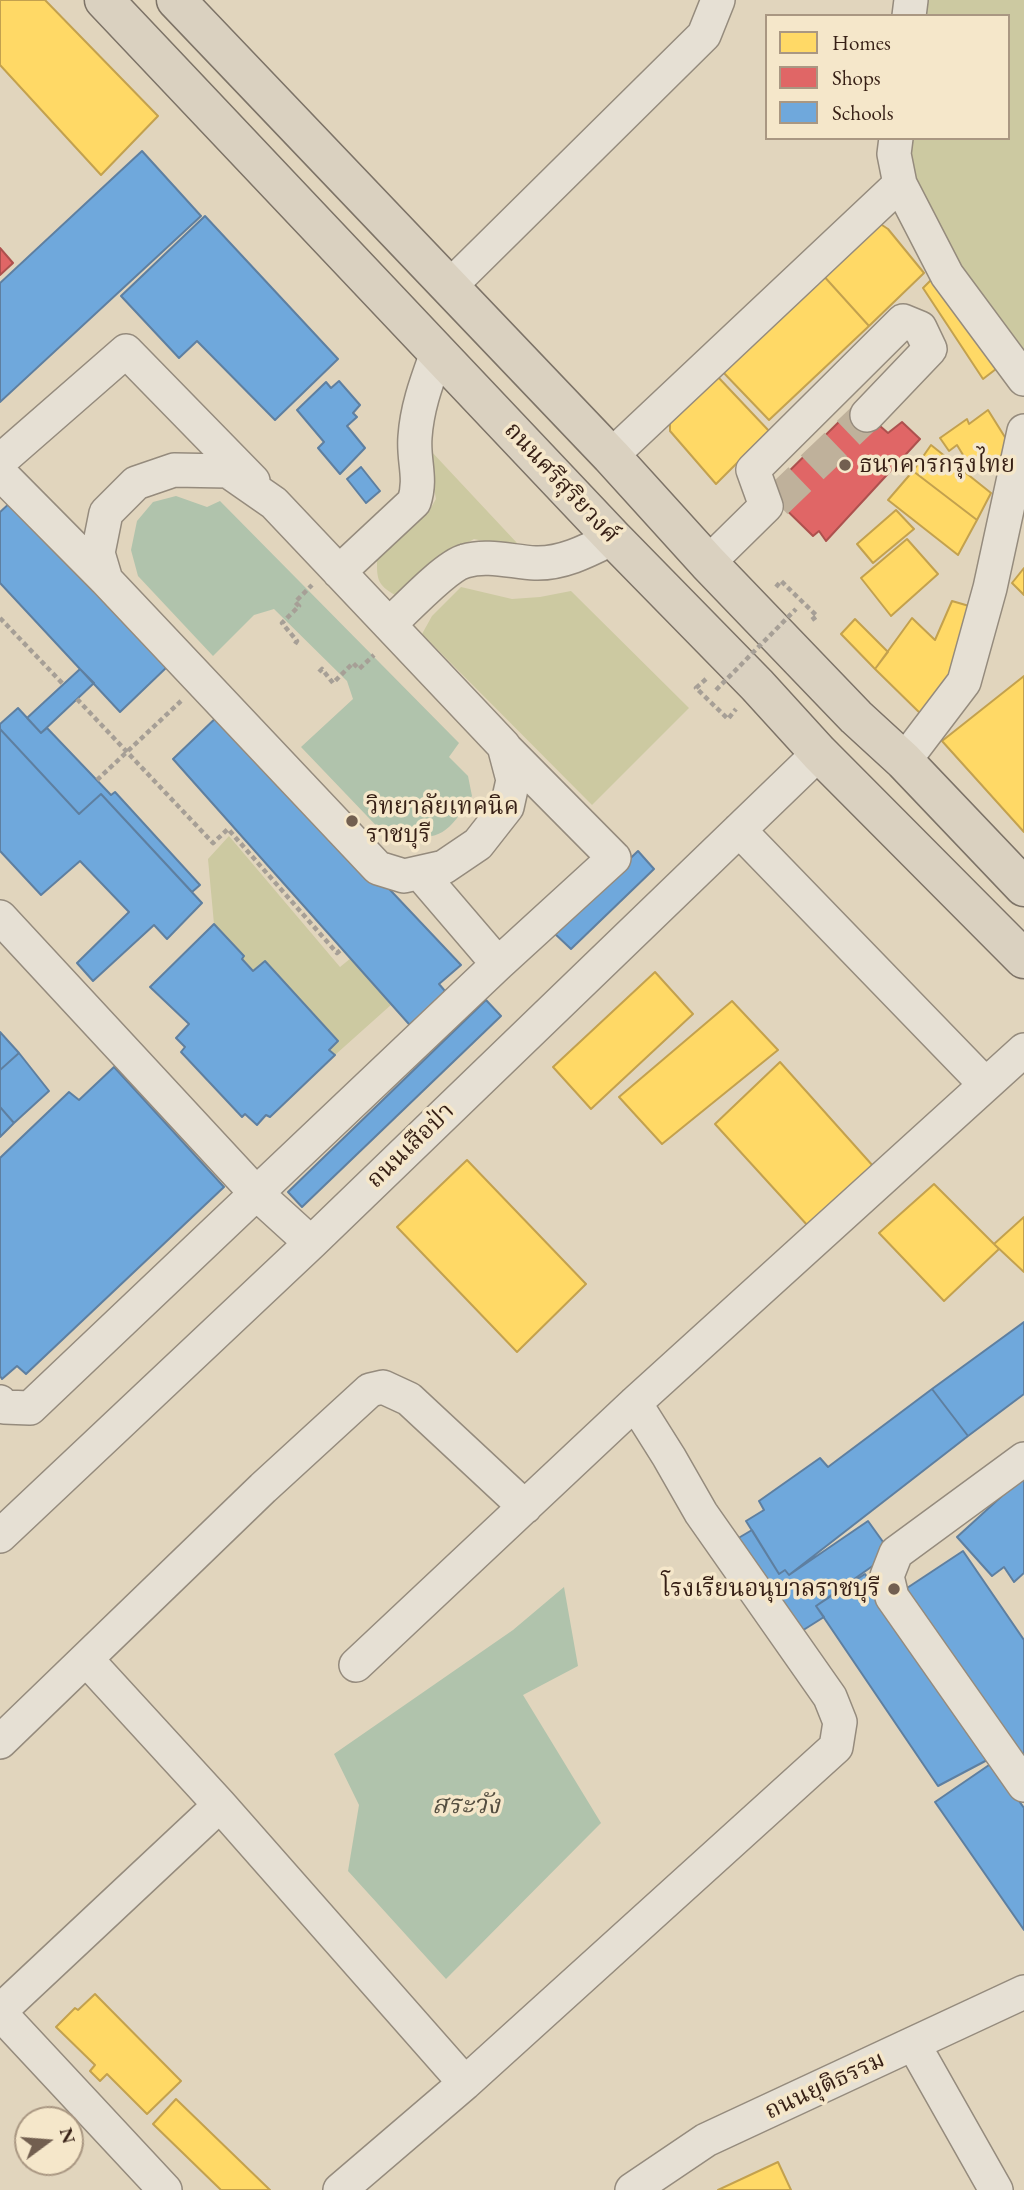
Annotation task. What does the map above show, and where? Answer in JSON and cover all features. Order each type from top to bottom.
[{"type":"main road","name":"ถนนศรีสุริยวงศ์","points":[[104,0],[819,753],[1024,959]]},
{"type":"main road","points":[[176,0],[611,456],[708,563],[1024,887]]},
{"type":"main road","points":[[819,753],[856,717]]},
{"type":"street","points":[[450,286],[704,36],[718,0]]},
{"type":"street","points":[[896,140],[894,154],[900,184],[947,275],[1024,379]]},
{"type":"street","points":[[611,456],[900,184]]},
{"type":"street","points":[[708,563],[771,504],[753,470],[903,321],[920,328],[930,349],[867,415]]},
{"type":"street","points":[[0,461],[126,351],[275,503],[326,578],[504,746],[614,858],[498,964],[30,1408],[4,1407],[0,1402]]},
{"type":"street","points":[[326,578],[414,502],[419,488],[414,441],[417,413],[437,353]]},
{"type":"street","points":[[904,761],[964,682],[990,588],[1024,431]]},
{"type":"street","points":[[106,580],[98,553],[106,513],[136,483],[174,470],[228,471],[275,503]]},
{"type":"street","points":[[0,473],[106,580],[378,869],[404,876],[444,867],[478,844],[507,807],[513,780],[504,746]]},
{"type":"street","points":[[386,636],[445,573],[464,561],[494,559],[538,563],[575,556],[613,538]]},
{"type":"street","name":"ถนนเสือป่า","points":[[0,1536],[311,1243],[819,753]]},
{"type":"street","points":[[739,830],[985,1084]]},
{"type":"street","points":[[419,873],[498,964]]},
{"type":"street","points":[[0,917],[256,1193],[311,1243]]},
{"type":"street","points":[[356,1665],[635,1403],[1024,1049]]},
{"type":"street","points":[[0,1742],[263,1488],[370,1390],[383,1387],[410,1399],[525,1507]]},
{"type":"street","points":[[340,2190],[465,2083],[836,1746],[840,1722],[830,1697],[701,1513],[635,1403]]},
{"type":"street","points":[[1024,1459],[896,1553],[887,1576],[892,1597],[1024,1785]]},
{"type":"street","points":[[87,1660],[465,2083]]},
{"type":"street","points":[[166,2190],[0,2012],[219,1805]]},
{"type":"street","name":"ถนนยุติธรรม","points":[[632,2190],[706,2140],[1024,1992]]},
{"type":"street","points":[[914,2045],[996,2190]]},
{"type":"path","points":[[295,644],[297,641],[282,623],[299,606],[295,602],[326,578]]},
{"type":"path","points":[[728,719],[696,688],[705,678],[716,690],[796,609],[810,623],[817,616],[781,581]]},
{"type":"path","points":[[0,618],[63,684]]},
{"type":"path","points":[[319,672],[322,669],[333,683],[353,663],[359,669],[386,636]]},
{"type":"path","points":[[97,780],[201,681]]},
{"type":"path","points":[[77,699],[214,843],[228,829],[337,953],[342,949]]},
{"type":"shaded area","points":[[911,0],[1024,0],[1024,379],[947,275],[897,140],[1010,140],[1010,14],[909,14]]},
{"type":"shaded area","points":[[430,450],[517,543],[498,544],[474,539],[456,549],[408,590],[395,595],[379,580],[377,557],[429,511],[436,499]]},
{"type":"shaded area","points":[[461,587],[512,599],[571,591],[689,708],[592,805],[422,634],[432,616]]},
{"type":"shaded area","points":[[229,836],[340,967],[351,958],[392,1004],[335,1055],[329,1050],[338,1040],[265,961],[253,971],[214,924],[208,859]]},
{"type":"water","points":[[176,496],[207,507],[220,501],[459,743],[449,757],[468,776],[472,796],[447,829],[430,837],[388,838],[301,747],[353,699],[347,681],[274,609],[254,615],[213,656],[138,576],[131,550],[137,521],[153,502]]},
{"type":"water","name":"สระวัง","points":[[564,1587],[578,1666],[523,1695],[601,1823],[446,1979],[348,1871],[359,1805],[334,1754],[513,1630]]},
{"type":"building: Homes","points":[[0,0],[45,0],[158,116],[101,175],[0,65]]},
{"type":"building: Homes","points":[[876,221],[888,229],[924,273],[869,326],[821,273]]},
{"type":"building: Homes","points":[[821,273],[869,326],[769,420],[721,370]]},
{"type":"building: Homes","points":[[935,276],[996,369],[983,379],[923,288]]},
{"type":"building: Homes","points":[[718,377],[769,431],[716,484],[670,431],[670,423]]},
{"type":"building: Homes","points":[[988,410],[1008,442],[1008,452],[974,473],[957,445],[949,451],[940,438],[967,419],[969,424]]},
{"type":"building: Homes","points":[[931,445],[991,493],[977,520],[913,471]]},
{"type":"building: Homes","points":[[913,471],[977,520],[958,555],[888,500]]},
{"type":"building: Homes","points":[[896,510],[914,529],[873,563],[857,544]]},
{"type":"building: Homes","points":[[907,539],[938,574],[891,616],[861,578]]},
{"type":"building: Homes","points":[[1024,568],[1024,595],[1012,583]]},
{"type":"building: Homes","points":[[952,601],[976,608],[961,675],[925,718],[875,669],[912,618],[935,640]]},
{"type":"building: Homes","points":[[855,619],[888,652],[875,669],[841,634]]},
{"type":"building: Homes","points":[[1024,676],[1024,832],[942,741]]},
{"type":"building: Homes","points":[[655,972],[693,1014],[591,1109],[553,1067]]},
{"type":"building: Homes","points":[[732,1001],[778,1050],[662,1144],[619,1097]]},
{"type":"building: Homes","points":[[780,1062],[873,1166],[808,1226],[715,1124]]},
{"type":"building: Homes","points":[[467,1160],[586,1284],[517,1352],[397,1227]]},
{"type":"building: Homes","points":[[934,1184],[999,1249],[944,1301],[879,1233]]},
{"type":"building: Homes","points":[[1024,1217],[1024,1272],[994,1244]]},
{"type":"building: Homes","points":[[95,1994],[181,2081],[147,2114],[107,2074],[100,2081],[90,2071],[95,2065],[56,2027],[75,2008],[78,2010]]},
{"type":"building: Homes","points":[[176,2099],[270,2190],[221,2190],[153,2124]]},
{"type":"building: Homes","points":[[778,2162],[791,2190],[718,2190]]},
{"type":"building: Shops","points":[[0,248],[13,263],[0,275]]},
{"type":"building: Shops","name":"ธนาคารกรุงไทย","points":[[856,405],[888,433],[902,422],[920,439],[826,541],[819,531],[813,536],[768,492]]},
{"type":"building: Schools","points":[[142,151],[201,216],[0,402],[0,283]]},
{"type":"building: Schools","points":[[205,216],[338,359],[275,420],[197,341],[179,358],[121,296]]},
{"type":"building: Schools","points":[[339,381],[360,405],[353,413],[357,417],[347,426],[365,448],[340,474],[318,448],[324,442],[297,410],[326,382],[331,388]]},
{"type":"building: Schools","points":[[361,467],[380,491],[366,503],[347,479]]},
{"type":"building: Schools","points":[[12,501],[168,666],[120,712],[0,583],[0,512]]},
{"type":"building: Schools","points":[[80,669],[94,683],[41,733],[27,718]]},
{"type":"building: Schools","points":[[18,708],[41,733],[47,728],[111,795],[115,792],[200,885],[192,892],[101,794],[79,814],[0,729],[0,724]]},
{"type":"building: Schools","points":[[222,712],[461,965],[439,984],[451,998],[416,1032],[173,759]]},
{"type":"building: Schools","points":[[0,729],[79,814],[101,794],[202,903],[167,939],[154,925],[93,981],[77,963],[129,912],[80,861],[41,895],[0,851]]},
{"type":"building: Schools","points":[[638,851],[654,869],[571,949],[553,932]]},
{"type":"building: Schools","points":[[214,924],[244,956],[242,959],[253,971],[265,961],[338,1041],[329,1050],[335,1055],[270,1117],[266,1115],[257,1125],[245,1114],[242,1117],[181,1052],[185,1047],[176,1038],[189,1024],[150,987]]},
{"type":"building: Schools","points":[[486,1000],[501,1016],[302,1207],[288,1192]]},
{"type":"building: Schools","points":[[0,1032],[19,1053],[0,1070]]},
{"type":"building: Schools","points":[[19,1053],[49,1091],[14,1123],[0,1107],[0,1070]]},
{"type":"building: Schools","points":[[114,1067],[224,1187],[26,1374],[17,1366],[2,1379],[0,1158],[69,1092],[79,1100]]},
{"type":"building: Schools","points":[[0,1107],[14,1123],[0,1137]]},
{"type":"building: Schools","points":[[1024,1322],[1024,1394],[968,1436],[932,1389]]},
{"type":"building: Schools","points":[[932,1389],[968,1436],[789,1575],[785,1570],[779,1574],[746,1521],[764,1510],[759,1501],[820,1458],[828,1467]]},
{"type":"building: Schools","points":[[1024,1476],[1024,1573],[1014,1582],[1004,1567],[992,1576],[957,1537]]},
{"type":"building: Schools","points":[[868,1521],[891,1553],[816,1606],[824,1617],[797,1634],[730,1543],[752,1530],[779,1574],[785,1570],[789,1575]]},
{"type":"building: Schools","points":[[963,1551],[1024,1640],[1024,1765],[901,1592]]},
{"type":"building: Schools","points":[[865,1574],[991,1758],[938,1786],[816,1606]]},
{"type":"building: Schools","points":[[992,1763],[1024,1808],[1024,1930],[935,1802]]},
{"type":"tunnel","points":[[776,502],[867,415]]},
{"type":"place","name":"ธนาคารกรุงไทย","points":[[845,465]]},
{"type":"place","name":"วิทยาลัยเทคนิค ราชบุรี","points":[[352,821]]},
{"type":"place","name":"โรงเรียนอนุบาลราชบุรี","points":[[894,1589]]}]
